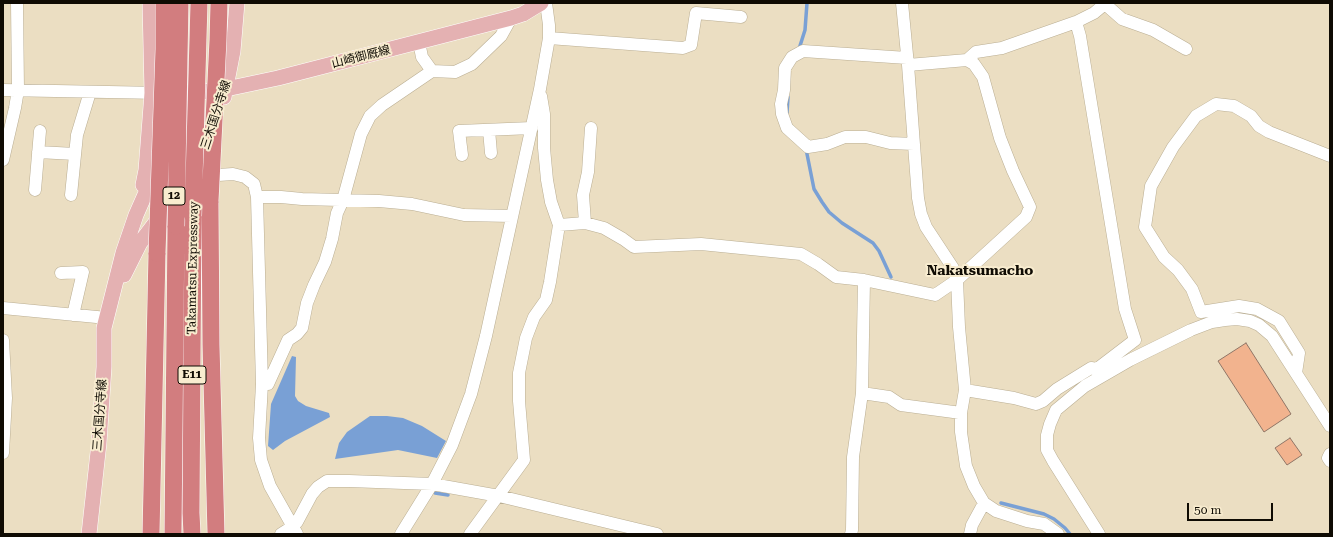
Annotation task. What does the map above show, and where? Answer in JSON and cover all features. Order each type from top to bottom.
[{"type":"highway","points":[[151,534],[164,3]]},
{"type":"highway","name":"Takamatsu Expressway","points":[[172,534],[180,3]]},
{"type":"highway","name":"Takamatsu Expressway","points":[[192,534],[193,216],[198,3]]},
{"type":"highway","points":[[216,534],[211,345],[210,200],[219,3]]},
{"type":"main road","points":[[136,215],[146,170],[152,93],[150,3]]},
{"type":"main road","name":"三木国分寺線","points":[[88,534],[99,443],[104,368],[104,328],[123,253],[136,215],[166,148],[174,123],[176,93],[173,3]]},
{"type":"main road","name":"三木国分寺線","points":[[112,297],[140,243],[206,151],[226,89],[233,51],[237,3]]},
{"type":"main road","name":"山崎御厩線","points":[[176,93],[211,92],[278,78],[512,18],[523,14],[541,3]]},
{"type":"street","points":[[3,160],[18,90],[17,3]]},
{"type":"street","points":[[401,534],[432,484],[452,445],[471,394],[486,336],[540,89],[549,38],[546,3]]},
{"type":"street","points":[[902,3],[908,61],[918,198],[921,214],[926,227],[953,268],[957,280],[959,327],[965,390],[961,413],[961,432],[966,466],[974,486],[984,503],[996,511],[1027,521],[1044,524],[1058,534]]},
{"type":"street","points":[[967,60],[976,52],[1002,48],[1076,22],[1094,13],[1105,4],[1122,19],[1153,30],[1186,50]]},
{"type":"street","points":[[549,38],[683,48],[691,45],[696,13],[741,16]]},
{"type":"street","points":[[262,384],[268,384],[288,340],[297,334],[302,328],[307,302],[325,262],[337,213],[344,200],[361,134],[370,116],[382,105],[432,71],[455,72],[472,64],[501,36],[512,18]]},
{"type":"street","points":[[1076,22],[1080,36],[1125,309],[1135,340],[1086,386],[1056,410],[1047,435],[1048,450],[1053,461],[1099,534]]},
{"type":"street","points":[[419,42],[422,57],[432,71]]},
{"type":"street","points":[[559,225],[585,223],[604,228],[623,239],[634,248],[701,244],[801,254],[836,276],[864,280],[935,295],[957,280],[1026,216],[1030,207],[1013,171],[1000,138],[983,77],[974,64],[967,60],[908,61],[803,51],[792,56],[785,68],[784,90],[781,104],[782,114],[787,128],[808,146],[827,144],[845,137],[866,137],[890,143],[914,144]]},
{"type":"street","points":[[470,534],[524,460],[518,400],[519,373],[526,338],[534,317],[546,300],[559,225],[551,202],[544,148],[544,114],[540,89]]},
{"type":"street","points":[[3,90],[176,93]]},
{"type":"street","points":[[71,195],[77,135],[90,92]]},
{"type":"street","points":[[1296,373],[1299,353],[1279,321],[1257,310],[1239,306],[1201,312],[1192,289],[1178,270],[1164,257],[1145,227],[1151,186],[1173,147],[1196,116],[1216,104],[1234,106],[1251,116],[1259,126],[1270,132],[1330,156]]},
{"type":"street","points":[[462,155],[459,131],[532,128]]},
{"type":"street","points":[[585,223],[583,195],[588,172],[591,128]]},
{"type":"street","points":[[489,130],[491,153]]},
{"type":"street","points":[[35,190],[40,131]]},
{"type":"street","points":[[38,152],[75,154]]},
{"type":"street","points":[[187,177],[233,174],[245,177],[254,184],[257,197],[262,384],[259,438],[261,460],[270,486],[295,531]]},
{"type":"street","points":[[257,197],[412,204],[464,215],[512,216]]},
{"type":"street","points":[[61,273],[83,272],[73,315]]},
{"type":"street","points":[[851,534],[853,458],[862,393],[864,280]]},
{"type":"street","points":[[3,308],[107,318]]},
{"type":"street","points":[[965,390],[1014,398],[1036,404],[1043,401],[1057,389],[1091,368],[1100,372],[1130,360],[1191,330],[1212,322],[1237,319],[1259,325],[1272,336],[1330,426]]},
{"type":"street","points":[[3,340],[6,398],[3,453]]},
{"type":"street","points":[[862,393],[889,397],[902,405],[961,413]]},
{"type":"street","points":[[1330,454],[1328,458],[1330,461]]},
{"type":"street","points":[[295,531],[312,494],[318,487],[327,481],[432,484],[499,496],[657,534]]},
{"type":"street","points":[[970,534],[972,525],[984,503]]},
{"type":"street","points":[[281,534],[295,531]]},
{"type":"water","points":[[292,356],[296,357],[295,396],[298,401],[306,406],[329,413],[330,417],[285,441],[273,450],[268,446],[271,404]]},
{"type":"water","points":[[370,416],[403,418],[422,426],[446,441],[437,458],[398,450],[335,459],[339,443],[347,432]]},
{"type":"building","points":[[1246,343],[1291,414],[1264,432],[1218,361]]},
{"type":"building","points":[[1290,438],[1302,455],[1287,465],[1275,448]]},
{"type":"waterway","points":[[799,49],[805,30],[807,3]]},
{"type":"waterway","points":[[787,113],[788,97]]},
{"type":"waterway","points":[[806,149],[814,189],[822,202],[829,212],[842,223],[873,243],[879,251],[891,277]]},
{"type":"waterway","points":[[435,493],[448,495]]},
{"type":"waterway","points":[[1001,503],[1044,514],[1054,519],[1070,534]]},
{"type":"district","name":"Nakatsumacho","points":[[980,271]]}]
